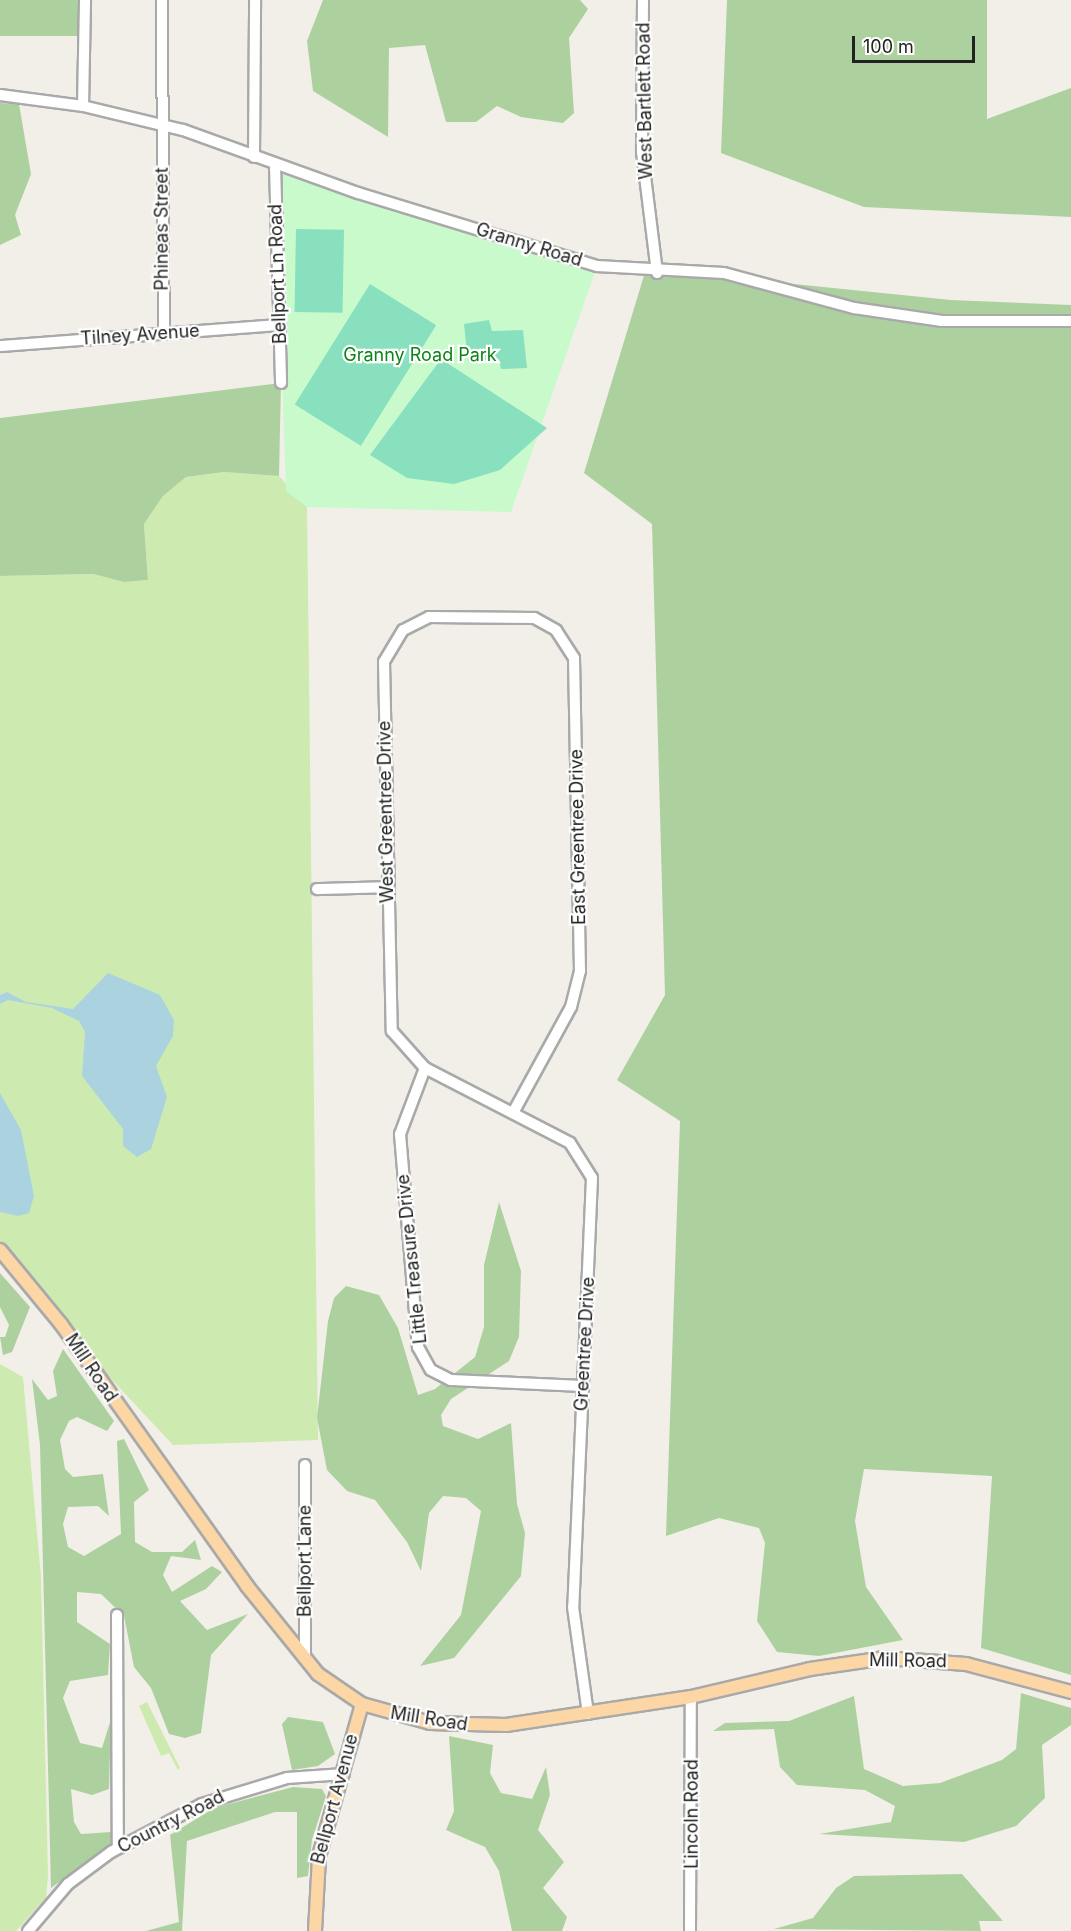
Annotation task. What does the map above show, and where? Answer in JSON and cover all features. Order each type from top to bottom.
[{"type":"main road","name":"Mill Road","points":[[0,1250],[61,1324],[247,1586],[329,1683],[362,1704],[430,1723],[472,1726],[588,1714],[691,1698],[810,1669],[894,1658],[966,1664],[1071,1692]]},
{"type":"main road","name":"Bellport Avenue","points":[[315,1931],[316,1868],[362,1704]]},
{"type":"street","points":[[83,106],[85,0]]},
{"type":"street","name":"Phineas Street","points":[[162,0],[164,333]]},
{"type":"street","points":[[254,157],[255,0]]},
{"type":"street","name":"West Bartlett Road","points":[[643,0],[642,152],[657,273]]},
{"type":"street","name":"Granny Road","points":[[0,95],[83,106],[162,124],[275,165],[597,266],[657,273],[724,273],[855,308],[942,321],[1071,321]]},
{"type":"street","name":"Bellport Ln Road","points":[[275,165],[281,382]]},
{"type":"street","name":"Tilney Avenue","points":[[0,346],[280,325]]},
{"type":"street","name":"West Greentree Drive","points":[[425,1068],[392,1031],[387,887],[384,662],[403,630],[418,620],[481,617]]},
{"type":"street","name":"East Greentree Drive","points":[[481,617],[544,622],[563,638],[574,667],[580,971],[571,1007],[514,1111]]},
{"type":"street","points":[[317,889],[387,887]]},
{"type":"street","name":"Greentree Drive","points":[[425,1068],[514,1111],[570,1143],[592,1178],[573,1607],[588,1714]]},
{"type":"street","name":"Little Treasure Drive","points":[[425,1068],[400,1134],[418,1347],[431,1370],[451,1380],[583,1386]]},
{"type":"street","name":"Bellport Lane","points":[[305,1465],[305,1657]]},
{"type":"street","points":[[117,1615],[118,1848]]},
{"type":"street","name":"Lincoln Road","points":[[690,1931],[691,1698]]},
{"type":"street","name":"Country Road","points":[[28,1931],[68,1884],[118,1848],[233,1791],[287,1778],[344,1774]]},
{"type":"green space","points":[[0,0],[80,0],[80,36],[0,36]]},
{"type":"green space","points":[[323,0],[580,0],[588,9],[569,38],[574,113],[563,123],[521,117],[497,106],[476,122],[446,122],[425,45],[389,48],[388,137],[313,91],[307,41]]},
{"type":"green space","points":[[727,0],[987,0],[987,119],[1071,88],[1071,217],[864,207],[721,153]]},
{"type":"green space","points":[[0,103],[19,104],[31,174],[15,215],[21,235],[0,245]]},
{"type":"green space","name":"Granny Road Park","points":[[275,165],[597,266],[511,512],[307,507],[286,491]]},
{"type":"green space","points":[[296,229],[344,230],[343,313],[295,312]]},
{"type":"green space","points":[[646,269],[951,300],[1071,305],[1071,1675],[981,1648],[992,1476],[864,1469],[855,1521],[866,1587],[903,1640],[819,1656],[777,1652],[757,1621],[765,1543],[759,1528],[719,1518],[666,1536],[680,1121],[617,1080],[665,995],[652,524],[584,473]]},
{"type":"green space","points":[[370,284],[436,325],[361,446],[295,404]]},
{"type":"green space","points":[[489,320],[492,331],[523,330],[527,368],[501,369],[499,359],[468,361],[464,324]]},
{"type":"green space","points":[[441,359],[547,428],[500,470],[454,484],[407,478],[370,455]]},
{"type":"green space","points":[[281,383],[279,476],[224,472],[186,477],[163,496],[144,524],[148,580],[124,582],[93,574],[0,576],[0,418]]},
{"type":"green space","points":[[224,472],[279,476],[307,507],[318,1440],[173,1445],[0,1260],[0,576],[93,574],[124,582],[148,580],[144,524],[163,496],[186,477]]},
{"type":"green space","points":[[499,1202],[521,1271],[519,1337],[509,1361],[451,1399],[441,1415],[443,1426],[478,1439],[511,1423],[517,1504],[525,1533],[521,1576],[454,1658],[420,1666],[461,1615],[481,1511],[466,1498],[443,1496],[429,1513],[421,1571],[407,1542],[375,1500],[347,1491],[327,1470],[317,1418],[328,1321],[334,1298],[346,1286],[379,1295],[398,1328],[418,1395],[435,1389],[475,1357],[484,1327],[484,1265]]},
{"type":"green space","points":[[0,1273],[30,1307],[12,1352],[3,1355],[0,1337],[5,1337],[9,1325],[0,1307]]},
{"type":"green space","points":[[63,1349],[114,1421],[107,1431],[77,1417],[69,1421],[60,1440],[65,1469],[73,1477],[103,1474],[109,1516],[98,1506],[68,1507],[63,1524],[68,1547],[84,1556],[121,1534],[117,1441],[124,1439],[149,1490],[134,1502],[135,1542],[152,1552],[182,1552],[195,1540],[201,1560],[171,1556],[163,1575],[172,1592],[212,1566],[222,1572],[206,1589],[180,1601],[207,1630],[248,1614],[211,1655],[201,1733],[185,1738],[169,1734],[151,1688],[134,1667],[124,1616],[101,1594],[77,1592],[77,1622],[110,1644],[108,1675],[70,1681],[63,1698],[80,1743],[102,1748],[111,1719],[109,1789],[92,1795],[71,1789],[74,1822],[81,1834],[111,1832],[113,1843],[51,1888],[40,1445],[32,1379],[48,1400],[57,1396],[53,1371]]},
{"type":"green space","points":[[0,1364],[23,1377],[41,1577],[48,1876],[46,1898],[16,1931],[0,1931]]},
{"type":"green space","points":[[1021,1693],[1071,1708],[1071,1725],[1042,1745],[1045,1798],[1016,1826],[964,1842],[819,1834],[891,1822],[895,1806],[865,1790],[797,1785],[780,1767],[774,1729],[713,1731],[725,1723],[789,1721],[854,1696],[864,1769],[903,1786],[940,1783],[1002,1760],[1016,1749]]},
{"type":"green space","points":[[147,1702],[180,1768],[178,1770],[169,1753],[161,1756],[139,1706]]},
{"type":"green space","points":[[288,1717],[323,1722],[335,1754],[318,1766],[292,1770],[282,1724]]},
{"type":"green space","points":[[449,1736],[493,1745],[490,1773],[501,1793],[532,1799],[546,1767],[550,1795],[538,1830],[564,1862],[543,1888],[567,1917],[562,1931],[512,1931],[499,1871],[485,1847],[446,1830],[454,1811]]},
{"type":"green space","points":[[293,1787],[322,1789],[326,1796],[312,1840],[308,1876],[297,1878],[297,1812],[275,1812],[187,1841],[182,1931],[146,1931],[179,1922],[170,1835],[214,1808]]},
{"type":"green space","points":[[962,1874],[1003,1921],[979,1921],[981,1931],[774,1929],[813,1918],[836,1888],[854,1876]]},
{"type":"water","points":[[108,973],[160,995],[174,1020],[173,1036],[156,1066],[167,1097],[151,1149],[137,1157],[123,1146],[123,1129],[82,1076],[85,1032],[79,1021],[52,1008],[8,1000],[0,1004],[0,995],[7,992],[26,1002],[73,1009]]},
{"type":"water","points":[[0,1093],[21,1130],[34,1196],[29,1213],[18,1216],[0,1212]]}]
